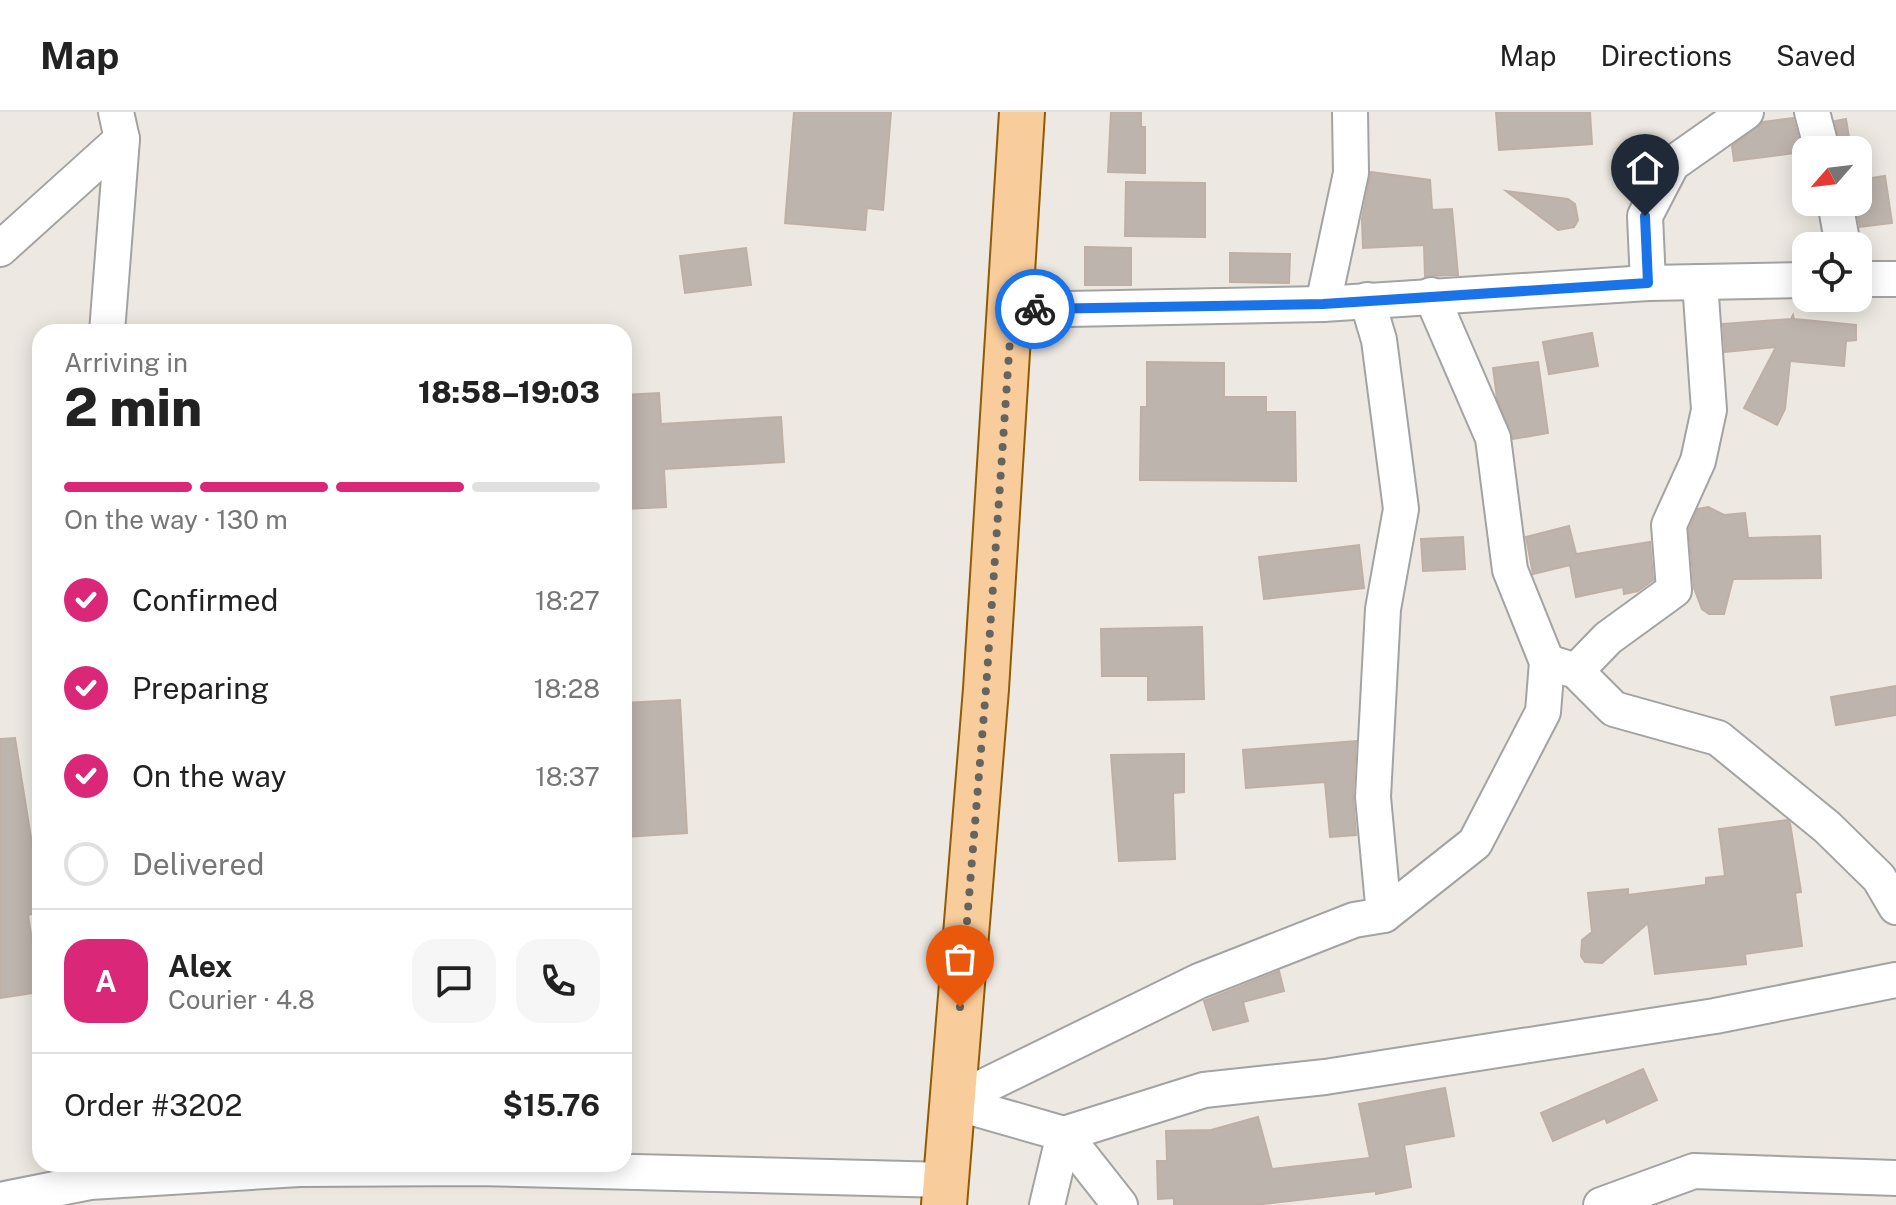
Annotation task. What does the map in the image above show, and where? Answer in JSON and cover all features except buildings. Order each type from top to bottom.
[{"type":"main road","points":[[945,1192],[986,689],[1022,112]]},
{"type":"street","points":[[1323,304],[1351,173],[1350,112]]},
{"type":"street","points":[[1648,283],[1645,216],[1672,164],[1746,112]]},
{"type":"street","points":[[1812,112],[1818,136]]},
{"type":"street","points":[[0,249],[119,125]]},
{"type":"street","points":[[107,324],[119,125]]},
{"type":"street","points":[[1872,279],[1896,279]]},
{"type":"street","points":[[1012,310],[1323,304],[1648,283],[1792,280]]},
{"type":"street","points":[[952,1102],[1199,981],[1354,920],[1384,915],[1475,843],[1543,712],[1562,667],[1674,590],[1669,525],[1698,461],[1709,410],[1700,282]]},
{"type":"street","points":[[1431,295],[1493,438],[1510,570],[1562,667],[1614,709],[1718,738],[1827,827],[1879,878],[1896,907]]},
{"type":"street","points":[[1367,300],[1379,340],[1401,509],[1383,609],[1373,797],[1384,915]]},
{"type":"street","points":[[952,1102],[1064,1134],[1204,1090],[1325,1077],[1700,1018],[1896,980]]},
{"type":"street","points":[[1047,1205],[1064,1134]]},
{"type":"street","points":[[1064,1134],[1120,1205]]},
{"type":"street","points":[[1601,1205],[1694,1171],[1896,1178]]},
{"type":"street","points":[[0,1200],[90,1182],[162,1181],[265,1172]]},
{"type":"street","points":[[556,1172],[945,1192]]},
{"type":"way so far","points":[[960,1007],[1012,310],[1035,309]]},
{"type":"route","points":[[1035,309],[1323,304],[1648,283],[1645,216]]}]
